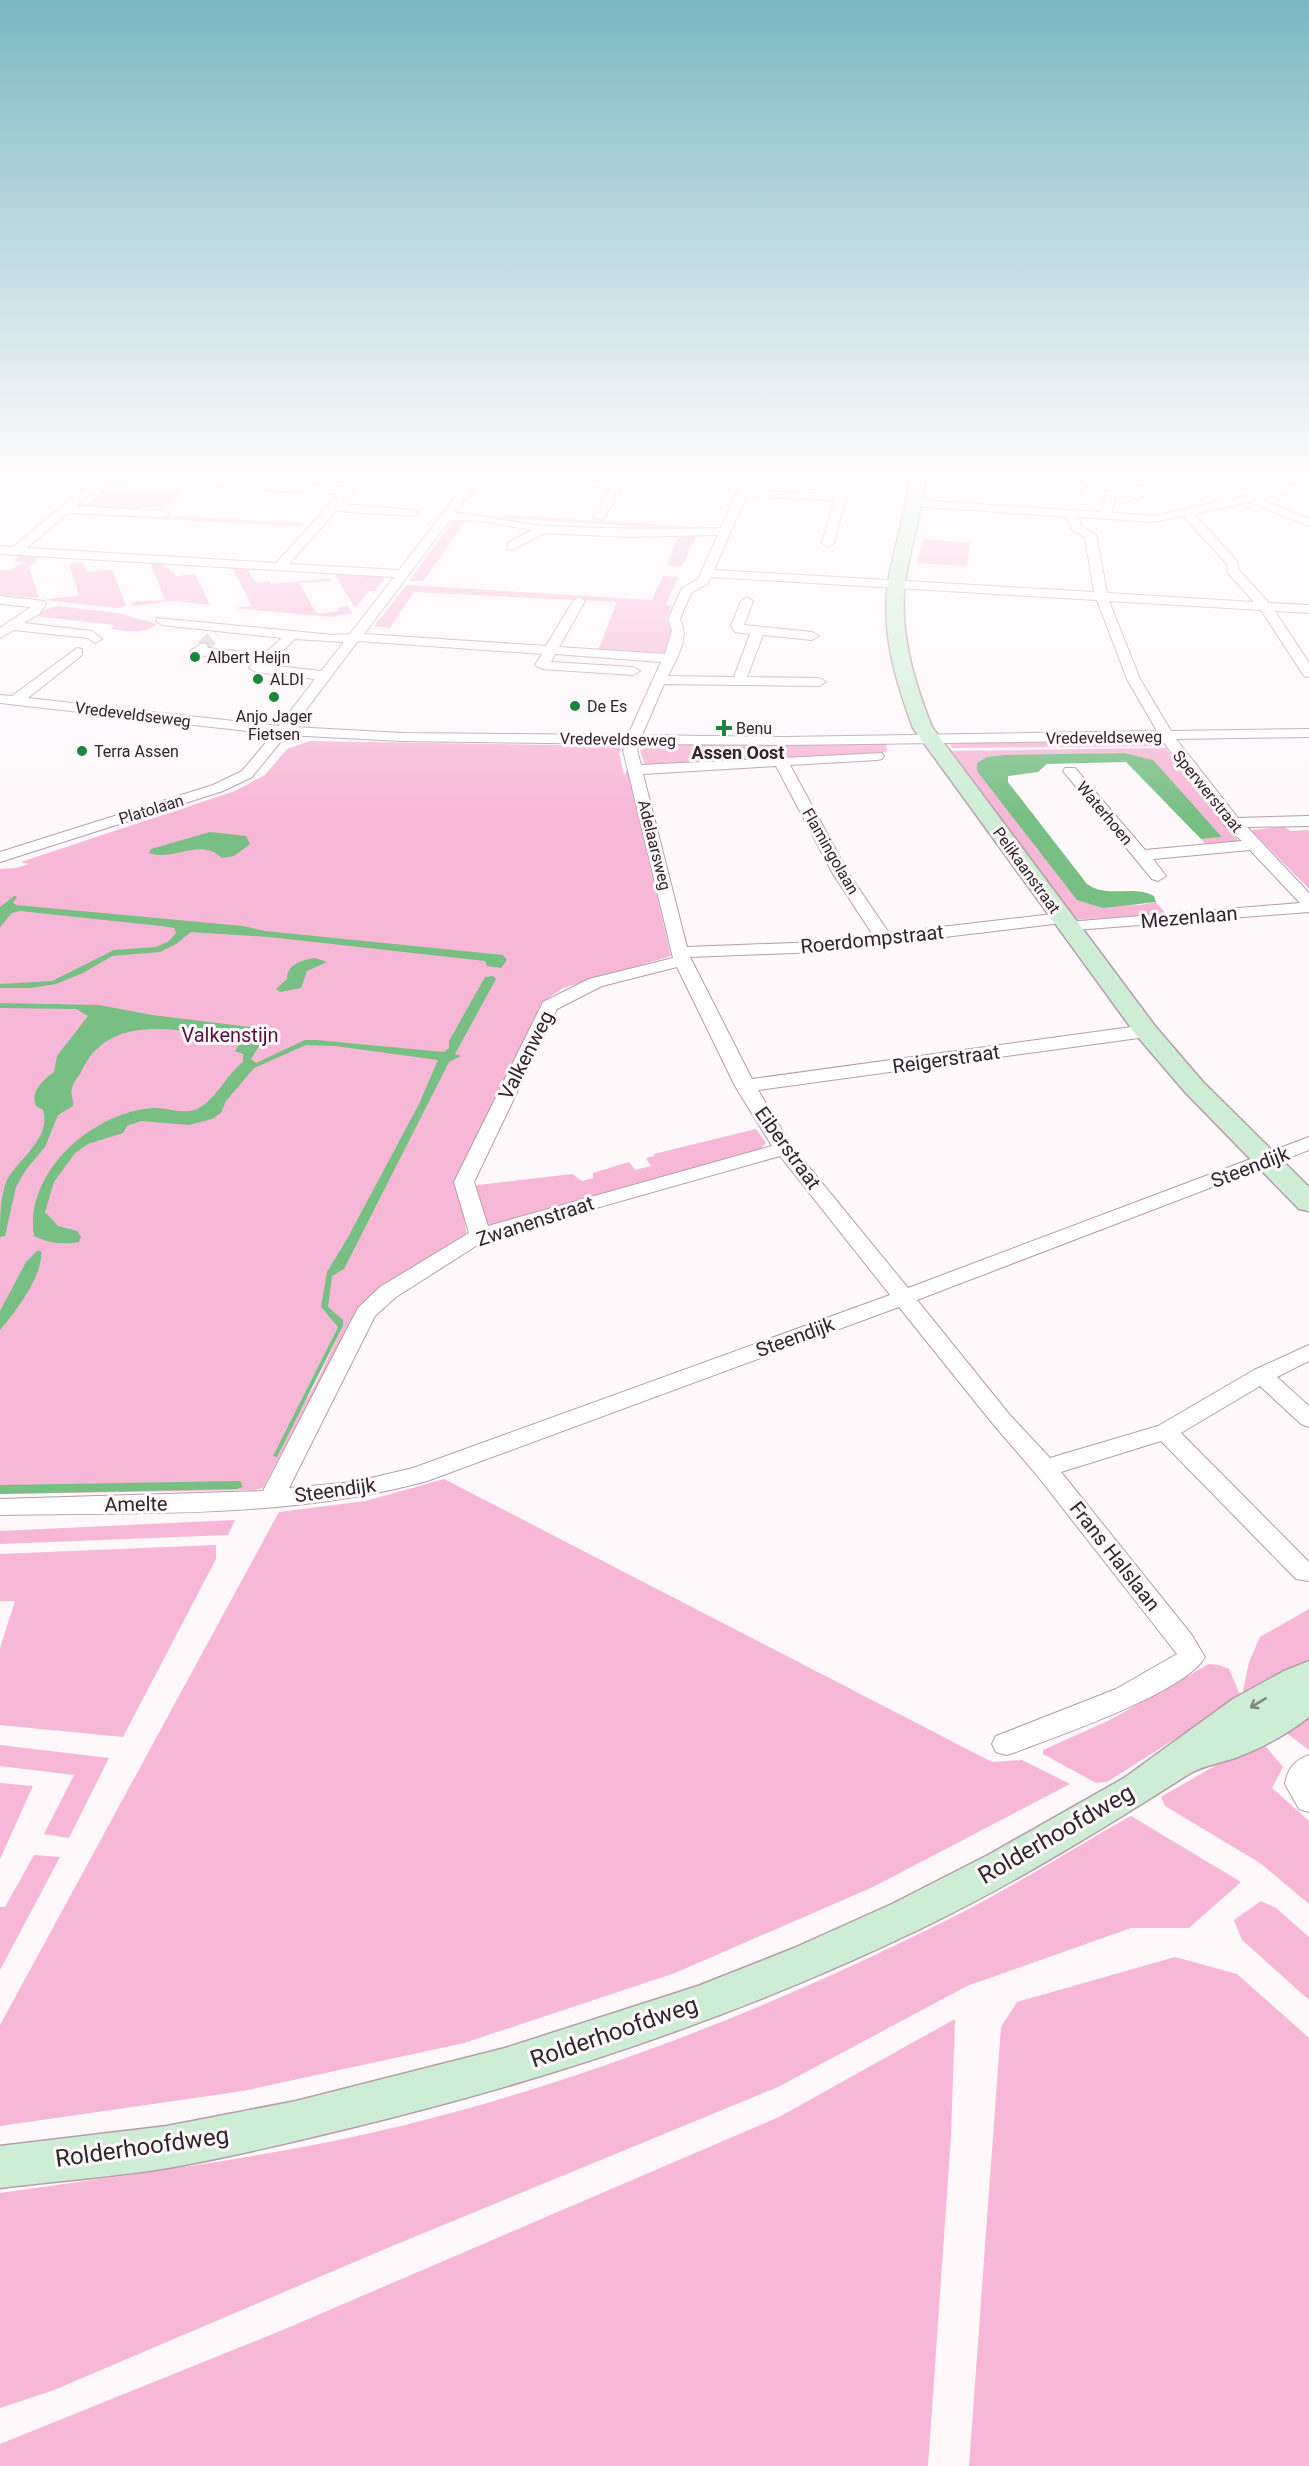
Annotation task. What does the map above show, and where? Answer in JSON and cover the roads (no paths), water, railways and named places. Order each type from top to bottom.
[{"type":"street","name":"Platolaan","points":[[0,857],[229,784],[253,768],[392,588]]},
{"type":"street","points":[[633,740],[679,634],[674,619],[686,591],[691,588]]},
{"type":"street","name":"Pelikaanstraat","points":[[897,588],[896,618],[902,664],[915,708],[930,739],[1146,1031],[1194,1087],[1309,1203]]},
{"type":"street","points":[[962,588],[1309,609]]},
{"type":"street","name":"Sperwerstraat","points":[[1100,588],[1124,656],[1166,736],[1202,788],[1231,823],[1309,905]]},
{"type":"street","points":[[1249,588],[1265,606],[1309,673]]},
{"type":"street","points":[[0,600],[40,604],[34,611],[0,634]]},
{"type":"street","points":[[579,601],[542,665],[633,671]]},
{"type":"street","points":[[747,601],[737,626],[746,632],[812,636]]},
{"type":"street","points":[[162,621],[221,631],[333,639],[356,637],[668,658]]},
{"type":"street","points":[[13,626],[92,634],[95,639]]},
{"type":"street","points":[[739,681],[757,633]]},
{"type":"street","points":[[292,635],[256,668],[325,676]]},
{"type":"street","points":[[202,647],[197,651],[267,658]]},
{"type":"street","points":[[15,701],[77,652]]},
{"type":"street","points":[[659,680],[819,682]]},
{"type":"street","name":"Vredeveldseweg","points":[[0,699],[283,731],[402,737],[633,740],[930,739],[1309,733]]},
{"type":"street","name":"Adelaarsweg","points":[[633,740],[630,750],[681,956]]},
{"type":"street","name":"Vredeveldseweg","points":[[635,770],[877,756]]},
{"type":"street","name":"Flamingolaan","points":[[781,762],[842,874],[884,939]]},
{"type":"street","name":"Waterhoen","points":[[1070,771],[1158,876]]},
{"type":"street","points":[[1231,823],[1309,821]]},
{"type":"street","name":"Waterhoen","points":[[1141,855],[1253,845]]},
{"type":"street","name":"Mezenlaan","points":[[1065,922],[1309,905]]},
{"type":"street","name":"Roerdompstraat","points":[[681,956],[818,947],[1065,922]]},
{"type":"street","name":"Eiberstraat","points":[[681,956],[745,1086],[767,1125],[905,1297]]},
{"type":"street","name":"Valkenweg","points":[[480,1235],[464,1182],[549,1006],[564,994],[587,984],[681,956]]},
{"type":"street","name":"Reigerstraat","points":[[745,1086],[1146,1031]]},
{"type":"street","name":"Steendijk","points":[[272,1499],[354,1490],[418,1475],[905,1297],[1309,1143]]},
{"type":"street","name":"Zwanenstraat","points":[[272,1499],[366,1313],[388,1292],[480,1235],[784,1149]]},
{"type":"street","name":"Frans Halslaan","points":[[905,1297],[1001,1419],[1045,1468],[1192,1657],[1177,1669],[1132,1694],[1006,1744]]},
{"type":"street","points":[[1045,1468],[1166,1432],[1262,1375],[1309,1352]]},
{"type":"street","points":[[1262,1375],[1309,1419]]},
{"type":"street","points":[[1166,1432],[1305,1573]]},
{"type":"street","name":"Amelte","points":[[0,1507],[272,1499]]},
{"type":"street","name":"Rolderhoofdweg","points":[[0,2167],[187,2144],[431,2090],[554,2054],[662,2018],[791,1968],[918,1910],[1002,1867],[1179,1761],[1211,1733],[1309,1675]]},
{"type":"street","name":"Rolderhoofdweg","points":[[1179,1761],[1228,1747],[1259,1732],[1296,1709],[1309,1696]]},
{"type":"street","points":[[1309,1766],[1300,1776],[1299,1784],[1309,1801]]},
{"type":"tunnel","points":[[202,647],[217,634]]},
{"type":"place","name":"Albert Heijn","points":[[195,657]]},
{"type":"place","name":"ALDI","points":[[258,679]]},
{"type":"place","name":"Anjo Jager Fietsen","points":[[274,697]]},
{"type":"place","name":"De Es","points":[[575,706]]},
{"type":"place","name":"Benu","points":[[724,728]]},
{"type":"place","name":"Terra Assen","points":[[82,751]]},
{"type":"district","name":"Assen Oost","points":[[738,753]]},
{"type":"park label","name":"Valkenstijn","points":[[230,1035]]}]
